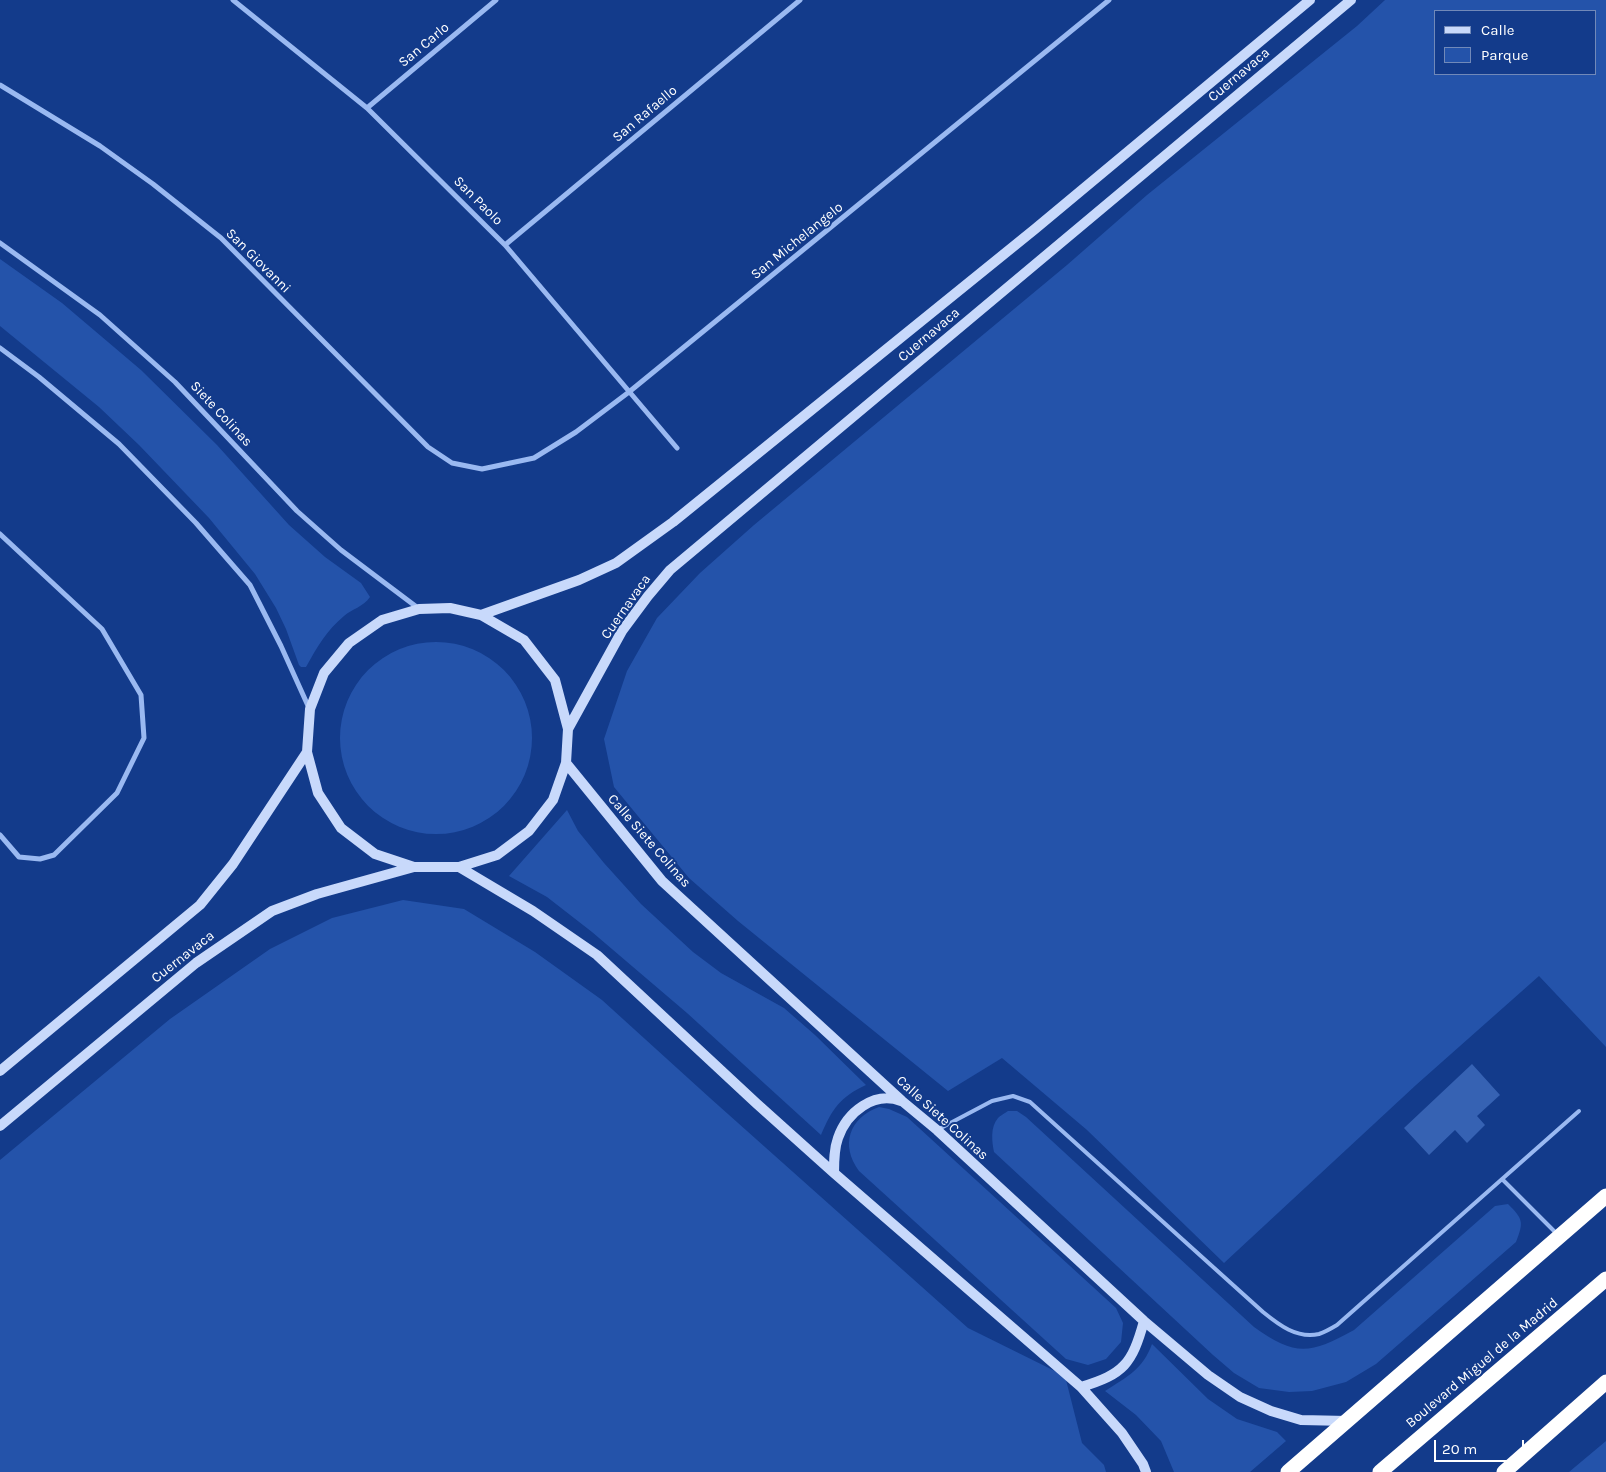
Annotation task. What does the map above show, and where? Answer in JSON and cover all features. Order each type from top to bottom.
[{"type":"highway","points":[[1288,1472],[1606,1196]]},
{"type":"highway","name":"Boulevard Miguel de la Madrid","points":[[1380,1472],[1606,1279]]},
{"type":"highway","points":[[1504,1472],[1606,1382]]},
{"type":"street","name":"San Paolo","points":[[234,0],[367,108],[505,245],[677,448]]},
{"type":"street","name":"San Carlo","points":[[367,108],[496,0]]},
{"type":"street","name":"San Rafaello","points":[[505,245],[800,0]]},
{"type":"street","name":"San Michelangelo","points":[[482,469],[534,458],[576,432],[629,392],[1109,0]]},
{"type":"street","name":"Cuernavaca","points":[[480,615],[579,580],[616,562],[673,522],[1035,229],[1310,0]]},
{"type":"street","name":"Cuernavaca","points":[[568,729],[622,631],[670,570],[1351,0]]},
{"type":"street","name":"San Giovanni","points":[[0,85],[100,146],[153,184],[221,238],[428,447],[452,463],[482,469]]},
{"type":"street","name":"Siete Colinas","points":[[0,243],[107,321],[175,382],[297,511],[341,550],[419,609]]},
{"type":"street","points":[[0,348],[39,377],[119,444],[196,522],[250,585],[310,709]]},
{"type":"street","points":[[0,534],[102,629],[141,695],[144,738],[117,793],[54,855],[40,858],[19,857],[0,835]]},
{"type":"street","points":[[450,608],[480,615],[524,640],[555,680],[568,729],[566,763],[553,800],[529,831],[497,855],[459,867],[414,867],[375,854],[341,828],[318,793],[307,752],[310,709],[324,673],[349,643],[382,620],[419,609],[450,608]]},
{"type":"street","name":"Cuernavaca","points":[[0,1071],[200,905],[233,864],[307,752]]},
{"type":"street","name":"Calle Siete Colinas","points":[[566,763],[662,881],[902,1101],[937,1130],[1144,1321],[1208,1375],[1240,1397],[1271,1411],[1301,1420],[1347,1421]]},
{"type":"street","name":"Cuernavaca","points":[[0,1126],[196,962],[272,911],[316,894],[414,867]]},
{"type":"street","points":[[459,867],[533,911],[597,955],[834,1173],[1081,1386],[1122,1433],[1143,1464],[1146,1472]]},
{"type":"street","points":[[834,1173],[838,1137],[848,1120],[860,1107],[880,1098],[891,1097],[902,1101]]},
{"type":"street","points":[[1081,1386],[1106,1379],[1126,1364],[1137,1347],[1144,1321]]},
{"type":"lane","points":[[937,1130],[992,1101],[1013,1096],[1030,1102],[1263,1312],[1282,1327],[1298,1334],[1319,1334],[1337,1325],[1579,1111]]},
{"type":"lane","points":[[1503,1180],[1559,1237]]},
{"type":"green space","points":[[1385,0],[1606,0],[1606,1047],[1539,976],[1416,1085],[1224,1263],[1087,1130],[1002,1058],[948,1091],[738,921],[689,878],[614,787],[604,739],[627,671],[657,618],[700,573],[754,525],[1067,265],[1147,195],[1357,26]]},
{"type":"green space","points":[[0,259],[62,303],[141,370],[217,445],[289,525],[325,557],[361,583],[370,597],[332,627],[306,667],[299,665],[276,608],[255,574],[209,518],[139,445],[99,407],[0,326]]},
{"type":"green space","points":[[436,642],[455,644],[473,650],[504,670],[524,701],[530,719],[532,738],[530,757],[524,775],[504,806],[473,826],[455,832],[436,834],[417,832],[399,826],[368,806],[348,775],[342,757],[340,738],[342,719],[348,701],[368,670],[399,650],[417,644]]},
{"type":"green space","points":[[567,810],[578,831],[604,863],[641,904],[693,952],[721,973],[784,1008],[815,1035],[866,1085],[843,1099],[833,1111],[821,1135],[687,1013],[592,932],[547,897],[509,876]]},
{"type":"green space","points":[[403,900],[464,909],[535,952],[602,1000],[968,1328],[1065,1376],[1082,1443],[1104,1465],[1106,1472],[0,1472],[0,1160],[170,1019],[270,949],[332,918]]},
{"type":"green space","points":[[879,1107],[907,1117],[1116,1308],[1123,1323],[1121,1342],[1106,1359],[1088,1365],[1066,1359],[859,1171],[850,1152],[849,1142],[851,1133],[854,1125],[861,1118]]},
{"type":"green space","points":[[1008,1111],[1017,1111],[1026,1117],[1254,1327],[1281,1344],[1292,1347],[1314,1348],[1354,1330],[1495,1206],[1508,1204],[1517,1213],[1521,1221],[1520,1230],[1516,1242],[1376,1364],[1346,1382],[1312,1391],[1289,1392],[1259,1388],[1234,1373],[1213,1355],[994,1152],[992,1139],[995,1122]]},
{"type":"green space","points":[[1152,1344],[1208,1399],[1237,1419],[1277,1432],[1286,1441],[1250,1472],[1174,1472],[1161,1441],[1136,1415],[1105,1391],[1127,1377],[1139,1366]]},
{"type":"green space","points":[[1606,1441],[1606,1472],[1569,1472]]},
{"type":"building","points":[[1472,1064],[1500,1095],[1477,1116],[1485,1125],[1467,1143],[1455,1130],[1429,1155],[1404,1128]]}]
